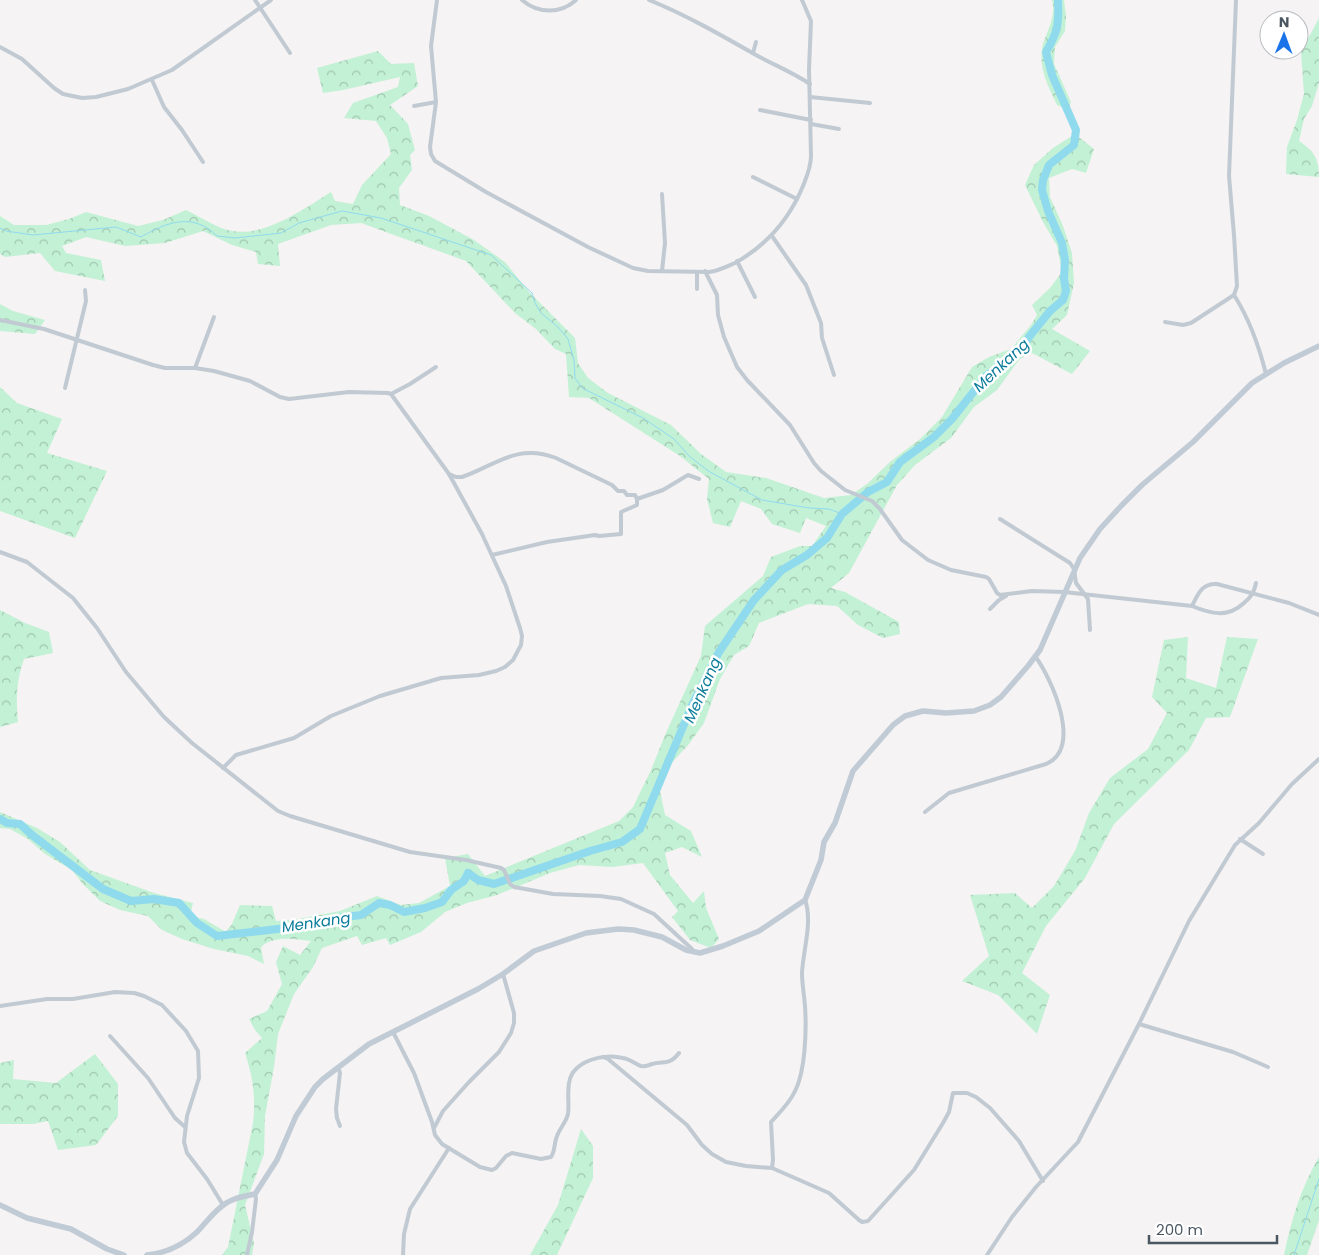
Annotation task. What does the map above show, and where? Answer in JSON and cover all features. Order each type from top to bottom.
[{"type":"street","points":[[255,0],[290,53]]},
{"type":"street","points":[[0,47],[22,58],[58,92],[72,97],[89,98],[104,96],[152,80],[189,59],[271,0]]},
{"type":"street","points":[[437,0],[431,46],[436,102],[430,148],[432,158],[442,166],[602,255],[641,270],[697,272],[719,270],[756,250],[772,236],[786,219],[797,200],[811,163],[811,21],[802,0]]},
{"type":"street","points":[[522,0],[537,9],[556,11],[564,9],[576,0]]},
{"type":"street","points":[[649,0],[679,12],[810,84]]},
{"type":"street","points":[[1236,0],[1229,176],[1235,242],[1236,286],[1234,295],[1251,325],[1260,348],[1266,374]]},
{"type":"street","points":[[753,53],[756,42]]},
{"type":"street","points":[[152,80],[164,107],[203,162]]},
{"type":"street","points":[[810,97],[870,103]]},
{"type":"street","points":[[414,106],[436,102]]},
{"type":"street","points":[[760,110],[839,128]]},
{"type":"street","points":[[753,177],[797,200]]},
{"type":"street","points":[[662,194],[665,243],[662,271]]},
{"type":"street","points":[[772,236],[806,285],[821,323],[822,338],[834,375]]},
{"type":"street","points":[[737,261],[755,297]]},
{"type":"street","points":[[706,271],[717,295],[718,315],[724,337],[742,374],[790,425],[821,471],[845,490],[872,501],[902,540],[928,560],[951,570],[986,576],[992,582],[997,593],[1008,595],[1032,592],[1064,592],[1192,606],[1210,612],[1226,613],[1235,610],[1253,594],[1256,583]]},
{"type":"street","points":[[697,272],[697,289]]},
{"type":"street","points":[[65,388],[86,301],[85,290]]},
{"type":"street","points":[[1165,322],[1186,325],[1234,295]]},
{"type":"street","points":[[195,368],[214,317]]},
{"type":"street","points":[[0,320],[29,324],[161,367],[195,368],[214,371],[250,381],[280,397],[289,399],[349,392],[384,392],[391,394],[449,474],[492,555],[506,586],[522,636],[521,645],[509,664],[496,671],[479,675],[441,678],[380,696],[331,716],[294,738],[236,755],[223,768]]},
{"type":"street","points":[[247,1255],[252,1232],[255,1194],[276,1160],[296,1116],[315,1087],[363,1048],[478,989],[503,974],[534,951],[565,938],[601,930],[618,929],[662,937],[686,950],[700,953],[759,931],[805,900],[815,878],[824,842],[835,823],[853,771],[893,725],[905,716],[923,711],[964,713],[983,708],[1001,697],[1045,641],[1074,568],[1100,529],[1126,500],[1205,430],[1248,386],[1296,357],[1319,346]]},
{"type":"street","points":[[391,394],[410,384],[436,366]]},
{"type":"street","points":[[449,474],[462,477],[510,455],[543,455],[562,461],[612,485],[618,490],[624,491],[627,495],[635,495],[637,499],[637,505],[620,513],[620,534],[599,536],[595,534],[546,542],[492,555]]},
{"type":"street","points":[[637,499],[663,490],[688,475],[699,479]]},
{"type":"street","points":[[1000,519],[1065,559],[1074,568],[1076,583],[1086,595],[1090,615],[1090,630]]},
{"type":"street","points":[[0,552],[28,562],[73,598],[94,624],[142,693],[184,736],[278,811],[410,852],[473,861],[501,868],[504,870],[510,884],[514,887],[561,895],[610,897],[636,904],[654,914],[669,926],[688,946],[700,953]]},
{"type":"street","points":[[1192,606],[1202,590],[1209,584],[1230,587],[1289,603],[1319,615]]},
{"type":"street","points":[[990,609],[999,600],[1008,595]]},
{"type":"street","points":[[925,812],[949,793],[1046,764],[1057,758],[1061,749],[1063,735],[1061,708],[1035,656]]},
{"type":"street","points":[[988,1255],[1006,1224],[1078,1142],[1139,1024],[1195,909],[1240,840],[1259,823],[1292,784],[1319,759]]},
{"type":"street","points":[[1240,840],[1263,854]]},
{"type":"street","points":[[772,1168],[771,1122],[788,1104],[798,1085],[802,1068],[805,1018],[802,980],[807,927],[805,900]]},
{"type":"street","points":[[434,1128],[443,1111],[499,1052],[511,1033],[514,1013],[503,974]]},
{"type":"street","points":[[0,1006],[73,999],[115,992],[134,993],[155,1001],[178,1021],[198,1051],[199,1078],[186,1116],[184,1142],[187,1152],[223,1205]]},
{"type":"street","points":[[1139,1024],[1233,1052],[1268,1067]]},
{"type":"street","points":[[394,1032],[414,1073],[437,1137],[449,1148],[480,1166],[492,1170],[512,1152],[528,1157],[549,1159],[553,1155],[556,1137],[568,1114],[568,1097],[573,1073],[578,1067],[591,1060],[603,1058],[624,1058],[646,1066],[665,1064],[675,1060],[679,1053]]},
{"type":"street","points":[[110,1036],[148,1078],[175,1118],[185,1127]]},
{"type":"street","points":[[603,1058],[608,1059],[686,1126],[712,1154],[726,1162],[772,1168],[819,1188],[837,1200],[862,1222],[868,1221],[914,1170],[949,1112],[953,1093],[960,1092],[976,1097],[990,1108],[1019,1141],[1043,1181]]},
{"type":"street","points":[[338,1068],[340,1073],[336,1113],[340,1126]]},
{"type":"street","points":[[402,1255],[404,1234],[410,1209],[449,1148]]},
{"type":"street","points":[[147,1255],[165,1252],[182,1243],[197,1232],[223,1205],[236,1198],[255,1194]]},
{"type":"street","points":[[0,1205],[28,1218],[71,1229],[117,1254],[124,1255]]},
{"type":"green space","points":[[1052,0],[1064,0],[1065,31],[1055,47],[1054,64],[1071,102],[1068,110],[1057,105],[1045,78],[1042,64],[1043,43],[1053,13]]},
{"type":"green space","points":[[1319,18],[1319,83],[1312,106],[1304,119],[1299,141],[1315,156],[1319,177],[1286,174],[1287,147],[1304,94],[1302,60],[1309,60],[1309,37]]},
{"type":"green space","points":[[378,51],[391,64],[414,63],[418,86],[390,105],[408,124],[415,150],[410,155],[412,170],[399,188],[400,205],[429,216],[474,240],[505,262],[529,292],[575,338],[578,363],[588,378],[608,393],[671,425],[701,454],[726,472],[766,478],[824,498],[851,495],[867,484],[891,461],[920,439],[942,417],[972,367],[989,357],[1011,349],[1037,315],[1032,305],[1050,288],[1062,272],[1057,246],[1025,185],[1034,165],[1053,148],[1075,134],[1094,149],[1086,173],[1072,169],[1049,178],[1050,197],[1072,253],[1074,283],[1067,315],[1052,329],[1090,351],[1072,374],[1030,352],[1019,360],[997,390],[974,407],[951,438],[915,465],[897,485],[849,573],[831,588],[845,592],[899,622],[900,634],[883,638],[858,625],[837,606],[808,604],[759,623],[749,646],[734,655],[720,679],[704,723],[689,744],[667,768],[659,786],[665,815],[691,831],[702,857],[682,847],[665,853],[670,875],[693,903],[704,891],[706,908],[719,939],[711,948],[690,940],[672,917],[678,911],[643,863],[612,867],[579,865],[550,873],[497,895],[467,903],[445,912],[421,932],[390,945],[386,938],[362,945],[357,936],[322,948],[313,967],[294,994],[278,1034],[265,1116],[264,1154],[245,1205],[254,1243],[252,1255],[222,1255],[228,1247],[253,1123],[253,1087],[245,1053],[262,1038],[249,1019],[267,1011],[282,984],[276,962],[283,946],[300,955],[311,941],[278,939],[266,943],[261,947],[264,964],[248,956],[214,949],[182,939],[162,930],[148,916],[120,910],[100,901],[72,870],[45,854],[28,839],[10,829],[0,828],[0,812],[37,828],[60,842],[90,870],[154,893],[193,903],[190,916],[204,919],[226,932],[232,924],[240,905],[272,906],[276,921],[299,919],[340,911],[377,896],[401,905],[419,903],[450,886],[445,858],[468,854],[485,876],[619,821],[633,807],[651,770],[701,656],[705,626],[763,576],[771,557],[800,546],[812,546],[826,526],[806,518],[800,533],[772,524],[761,509],[741,501],[730,527],[713,523],[707,499],[709,479],[680,456],[589,398],[569,397],[566,354],[555,349],[536,329],[515,313],[466,261],[361,223],[331,225],[278,244],[280,266],[258,264],[256,252],[232,245],[203,231],[165,243],[125,246],[86,237],[62,246],[66,253],[101,260],[105,281],[55,271],[40,253],[5,257],[0,254],[0,216],[14,225],[46,225],[86,212],[138,226],[163,220],[186,210],[221,228],[245,232],[271,226],[284,220],[331,192],[335,201],[353,204],[362,185],[391,154],[387,138],[376,121],[344,118],[353,103],[398,87],[400,77],[323,93],[317,68]]},
{"type":"green space","points":[[0,304],[13,311],[45,320],[35,334],[0,331]]},
{"type":"green space","points":[[0,387],[17,403],[62,419],[47,453],[107,471],[75,538],[0,511]]},
{"type":"green space","points":[[0,610],[25,623],[49,632],[53,653],[24,659],[17,690],[18,722],[0,727]]},
{"type":"green space","points":[[1188,637],[1186,678],[1216,688],[1227,637],[1258,639],[1230,717],[1206,718],[1189,750],[1114,824],[1085,878],[1046,926],[1022,973],[1050,995],[1037,1034],[998,995],[962,981],[989,956],[970,895],[1015,893],[1032,908],[1054,886],[1075,851],[1089,813],[1110,778],[1148,749],[1167,713],[1152,697],[1164,640]]},
{"type":"green space","points":[[95,1054],[118,1084],[118,1116],[96,1145],[58,1150],[48,1121],[33,1124],[0,1124],[0,1063],[14,1060],[13,1079],[56,1083]]},
{"type":"green space","points":[[581,1129],[593,1146],[593,1178],[557,1255],[530,1255],[558,1205]]},
{"type":"green space","points":[[1319,1157],[1319,1220],[1307,1255],[1284,1255],[1297,1204]]},
{"type":"waterway","name":"Menkang","points":[[0,819],[7,823],[20,824],[103,889],[131,901],[154,899],[179,903],[197,923],[217,936],[295,927],[323,920],[361,915],[379,903],[390,905],[404,912],[425,908],[442,902],[451,890],[464,881],[468,873],[478,880],[494,884],[622,842],[640,829],[693,703],[719,652],[754,600],[782,570],[807,555],[827,538],[842,514],[868,492],[887,482],[900,462],[934,437],[952,419],[986,376],[1020,351],[1050,311],[1063,300],[1066,291],[1064,279],[1065,260],[1062,243],[1048,211],[1042,190],[1043,180],[1049,165],[1074,145],[1076,130],[1052,75],[1046,52],[1057,28],[1058,0]]},
{"type":"waterway","points":[[0,228],[6,231],[33,235],[116,227],[141,237],[160,227],[180,222],[189,222],[199,224],[217,236],[235,238],[281,233],[299,223],[342,211],[381,218],[491,255],[532,293],[541,313],[558,327],[568,339],[574,360],[575,378],[582,388],[643,418],[674,439],[690,457],[710,472],[762,500],[809,508],[829,509],[842,514]]},
{"type":"waterway","points":[[1294,1255],[1319,1179]]}]
